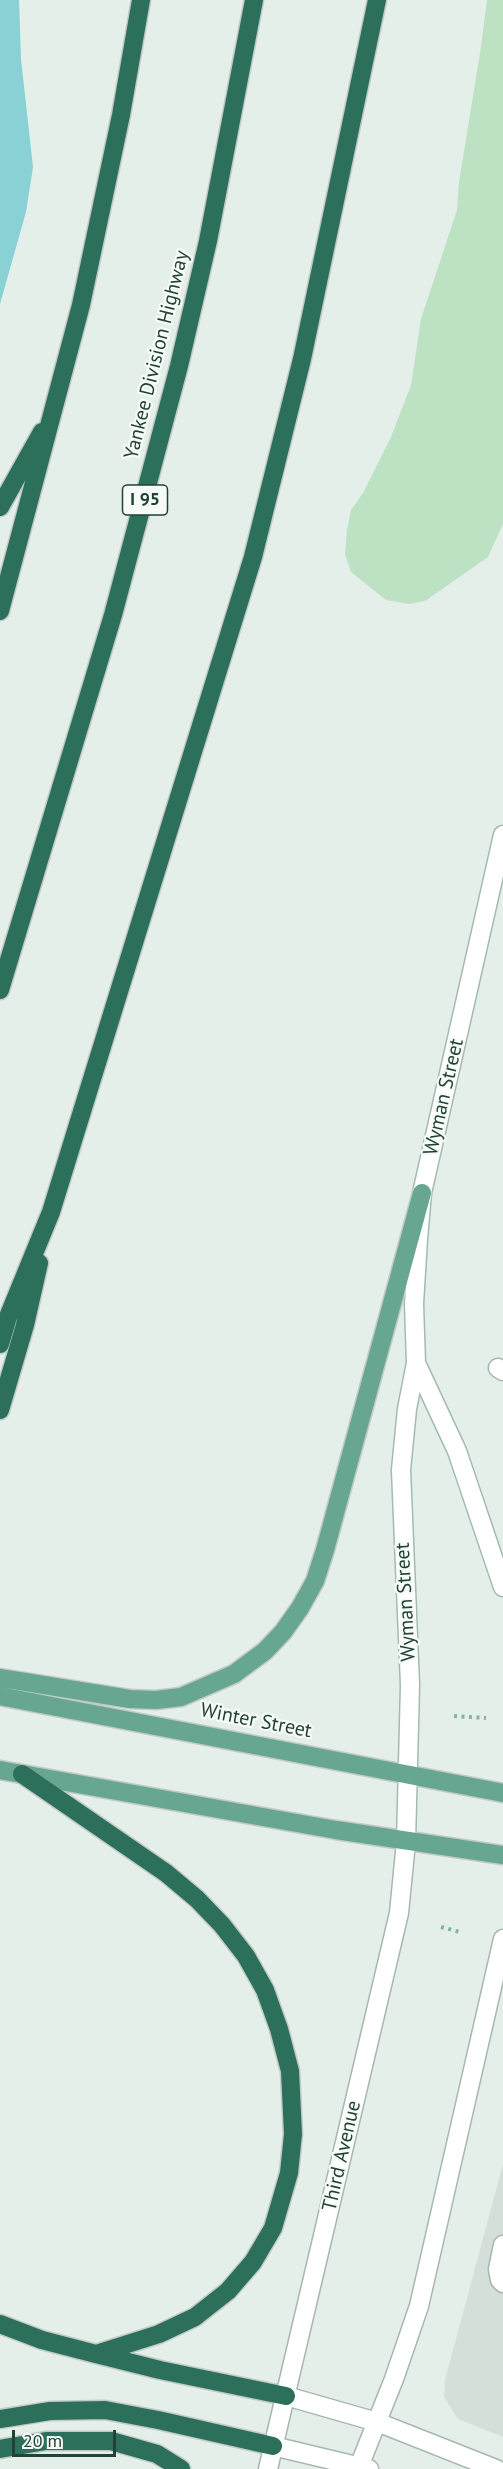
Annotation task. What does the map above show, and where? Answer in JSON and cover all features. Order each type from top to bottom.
[{"type":"highway","points":[[0,611],[56,407],[96,239],[141,0]]},
{"type":"highway","name":"Yankee Division Highway","points":[[0,990],[113,615],[180,366],[208,241],[254,0]]},
{"type":"highway","points":[[0,1410],[25,1325],[51,1212],[233,626],[270,492],[335,208],[375,3]]},
{"type":"highway","points":[[0,507],[56,407]]},
{"type":"highway","points":[[0,1344],[8,1317],[51,1212]]},
{"type":"highway","points":[[22,1774],[166,1874],[197,1899],[222,1925],[240,1948],[265,1990],[279,2029],[290,2071],[293,2134],[289,2173],[273,2228],[253,2262],[228,2291],[195,2317],[159,2334],[96,2354]]},
{"type":"highway","points":[[0,2324],[42,2340],[96,2354],[160,2370],[286,2396]]},
{"type":"highway","points":[[0,2419],[50,2411],[105,2410],[273,2446]]},
{"type":"highway","points":[[0,2449],[54,2441],[111,2441],[157,2454],[181,2469]]},
{"type":"main road","points":[[0,1678],[130,1699],[156,1700],[181,1697],[234,1674],[265,1651],[283,1632],[315,1581],[326,1550],[422,1194]]},
{"type":"main road","name":"Winter Street","points":[[0,1696],[503,1794]]},
{"type":"main road","points":[[0,1770],[406,1842],[503,1855]]},
{"type":"street","name":"Wyman Street","points":[[406,1842],[410,1685],[401,1470],[406,1418],[416,1363],[415,1270],[422,1194],[503,835]]},
{"type":"street","name":"Wyman Street","points":[[416,1363],[457,1451],[503,1587]]},
{"type":"street","name":"Third Avenue","points":[[268,2469],[399,1913],[406,1842]]},
{"type":"street","points":[[273,2446],[362,2468],[419,2306],[503,1940]]},
{"type":"street","points":[[503,2245],[498,2269],[503,2283]]},
{"type":"street","points":[[286,2396],[377,2422],[496,2469]]},
{"type":"path","points":[[454,1716],[486,1718]]},
{"type":"path","points":[[441,1927],[460,1932]]},
{"type":"shaded area","points":[[503,2164],[503,2437],[458,2419],[444,2397],[445,2380]]},
{"type":"green space","points":[[487,0],[503,0],[503,524],[488,557],[425,601],[409,604],[386,600],[351,572],[345,554],[347,530],[351,510],[363,493],[391,437],[411,385],[421,319],[457,210],[459,182]]},
{"type":"water","points":[[0,0],[19,0],[21,59],[33,167],[26,212],[0,304]]}]
